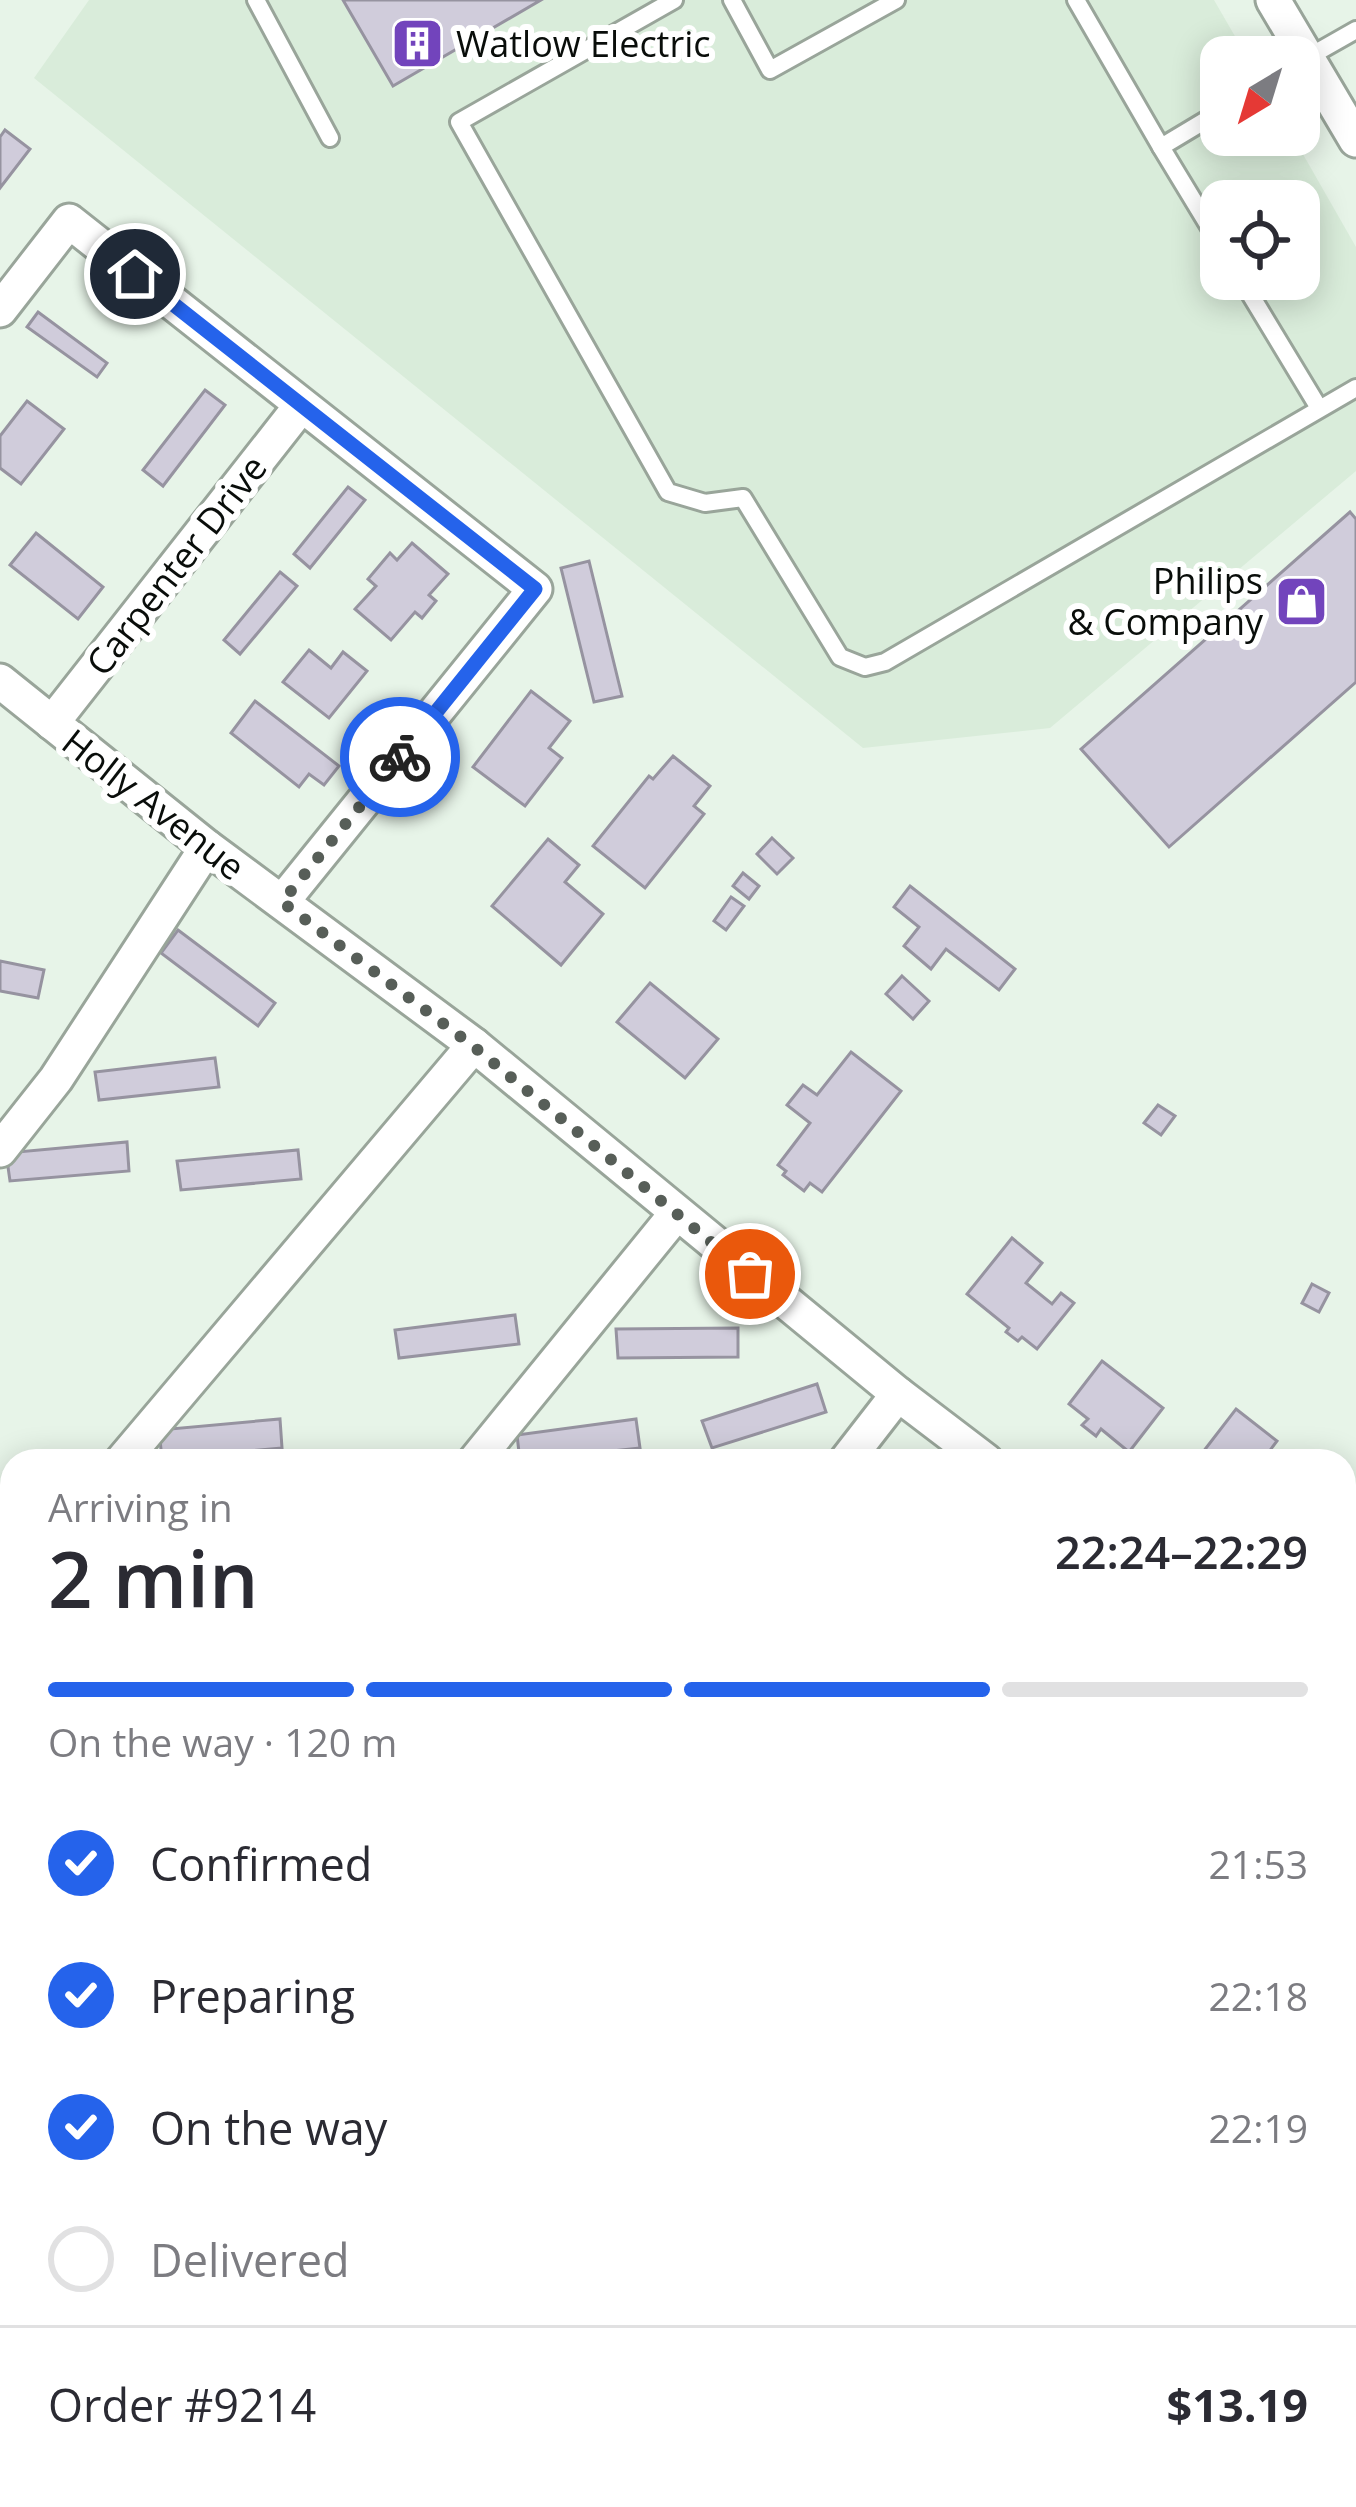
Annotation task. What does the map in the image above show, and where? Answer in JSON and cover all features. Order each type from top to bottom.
[{"type":"street","points":[[1273,0],[1291,36]]},
{"type":"street","points":[[1320,86],[1356,140]]},
{"type":"street","points":[[0,310],[69,221],[535,589],[282,902]]},
{"type":"street","name":"Carpenter Drive","points":[[52,723],[300,407]]},
{"type":"street","name":"Holly Avenue","points":[[0,681],[207,847],[473,1046],[970,1449]]},
{"type":"street","points":[[0,1150],[56,1079],[207,847]]},
{"type":"street","points":[[132,1449],[473,1046]]},
{"type":"street","points":[[485,1449],[676,1214]]},
{"type":"street","points":[[855,1449],[898,1394]]},
{"type":"lane","points":[[256,0],[330,138]]},
{"type":"lane","points":[[674,0],[459,122],[668,492],[705,503],[743,498],[840,657],[865,667],[885,662],[1356,388]]},
{"type":"lane","points":[[732,0],[770,70],[896,0]]},
{"type":"lane","points":[[1076,0],[1200,211]]},
{"type":"lane","points":[[1320,50],[1356,30]]},
{"type":"lane","points":[[1161,147],[1200,123]]},
{"type":"lane","points":[[1254,300],[1319,408]]},
{"type":"shaded area","points":[[89,0],[1214,0],[1235,36],[1200,36],[1200,156],[1304,156],[1318,180],[1200,180],[1200,300],[1320,300],[1320,184],[1356,247],[1356,471],[1050,728],[863,748],[34,78]]},
{"type":"building","name":"Watlow Electric","points":[[343,0],[541,0],[393,86]]},
{"type":"building","points":[[5,130],[30,149],[0,188],[0,137]]},
{"type":"building","points":[[38,312],[107,363],[97,377],[27,327]]},
{"type":"building","points":[[205,390],[225,405],[163,486],[143,470]]},
{"type":"building","points":[[27,401],[64,429],[21,484],[0,468],[0,436]]},
{"type":"building","points":[[348,487],[365,500],[310,568],[294,554]]},
{"type":"building","name":"Philips & Company","points":[[1350,512],[1356,519],[1356,682],[1169,847],[1081,749]]},
{"type":"building","points":[[36,533],[103,587],[78,619],[10,565]]},
{"type":"building","points":[[412,543],[448,574],[429,595],[436,601],[422,618],[415,612],[391,640],[355,609],[376,586],[368,579],[390,553],[397,560]]},
{"type":"building","points":[[589,561],[622,696],[594,702],[561,568]]},
{"type":"building","points":[[280,572],[297,586],[240,654],[224,640]]},
{"type":"building","points":[[309,650],[331,668],[343,652],[367,671],[329,718],[283,682]]},
{"type":"building","points":[[531,691],[570,721],[549,748],[562,758],[525,806],[473,767]]},
{"type":"building","points":[[255,701],[339,766],[324,785],[309,774],[299,787],[231,733]]},
{"type":"building","points":[[673,756],[710,786],[694,806],[704,814],[645,888],[593,846],[649,776],[653,779]]},
{"type":"building","points":[[772,838],[793,858],[777,874],[757,854]]},
{"type":"building","points":[[548,839],[579,865],[565,882],[603,914],[561,965],[492,906]]},
{"type":"building","points":[[743,873],[759,886],[749,899],[733,886]]},
{"type":"building","points":[[910,886],[1015,969],[999,990],[946,949],[931,969],[904,946],[919,927],[894,907]]},
{"type":"building","points":[[731,897],[744,906],[726,930],[714,921]]},
{"type":"building","points":[[178,930],[275,1003],[258,1026],[161,953]]},
{"type":"building","points":[[0,961],[44,970],[38,998],[0,991]]},
{"type":"building","points":[[902,976],[929,1001],[913,1019],[886,994]]},
{"type":"building","points":[[650,983],[718,1039],[685,1078],[617,1022]]},
{"type":"building","points":[[851,1052],[901,1091],[822,1192],[810,1183],[804,1191],[778,1165],[810,1123],[787,1105],[803,1085],[817,1095]]},
{"type":"building","points":[[215,1058],[219,1087],[99,1100],[95,1072]]},
{"type":"building","points":[[1158,1105],[1175,1116],[1161,1135],[1144,1123]]},
{"type":"building","points":[[127,1142],[129,1171],[10,1181],[6,1153]]},
{"type":"building","points":[[298,1150],[301,1179],[181,1190],[177,1161]]},
{"type":"building","points":[[1012,1238],[1042,1263],[1026,1283],[1052,1304],[1061,1293],[1074,1303],[1037,1349],[1006,1332],[1009,1328],[967,1294]]},
{"type":"building","points":[[1312,1284],[1329,1293],[1319,1312],[1302,1303]]},
{"type":"building","points":[[515,1315],[519,1344],[399,1358],[395,1330]]},
{"type":"building","points":[[738,1328],[738,1357],[618,1358],[616,1329]]},
{"type":"building","points":[[1102,1361],[1163,1408],[1131,1449],[1125,1449],[1101,1429],[1096,1436],[1082,1425],[1088,1419],[1069,1404]]},
{"type":"building","points":[[817,1384],[826,1412],[712,1448],[702,1421]]},
{"type":"building","points":[[1236,1409],[1277,1441],[1271,1449],[1205,1449]]},
{"type":"building","points":[[280,1419],[282,1448],[161,1449],[159,1430]]},
{"type":"building","points":[[636,1419],[640,1448],[519,1449],[517,1435]]},
{"type":"way so far","points":[[400,757],[282,902],[473,1046],[750,1274]]},
{"type":"place","name":"Watlow Electric","points":[[417,43]]},
{"type":"place","name":"Philips & Company","points":[[1302,601]]},
{"type":"route","points":[[135,274],[535,589],[400,757]]}]
